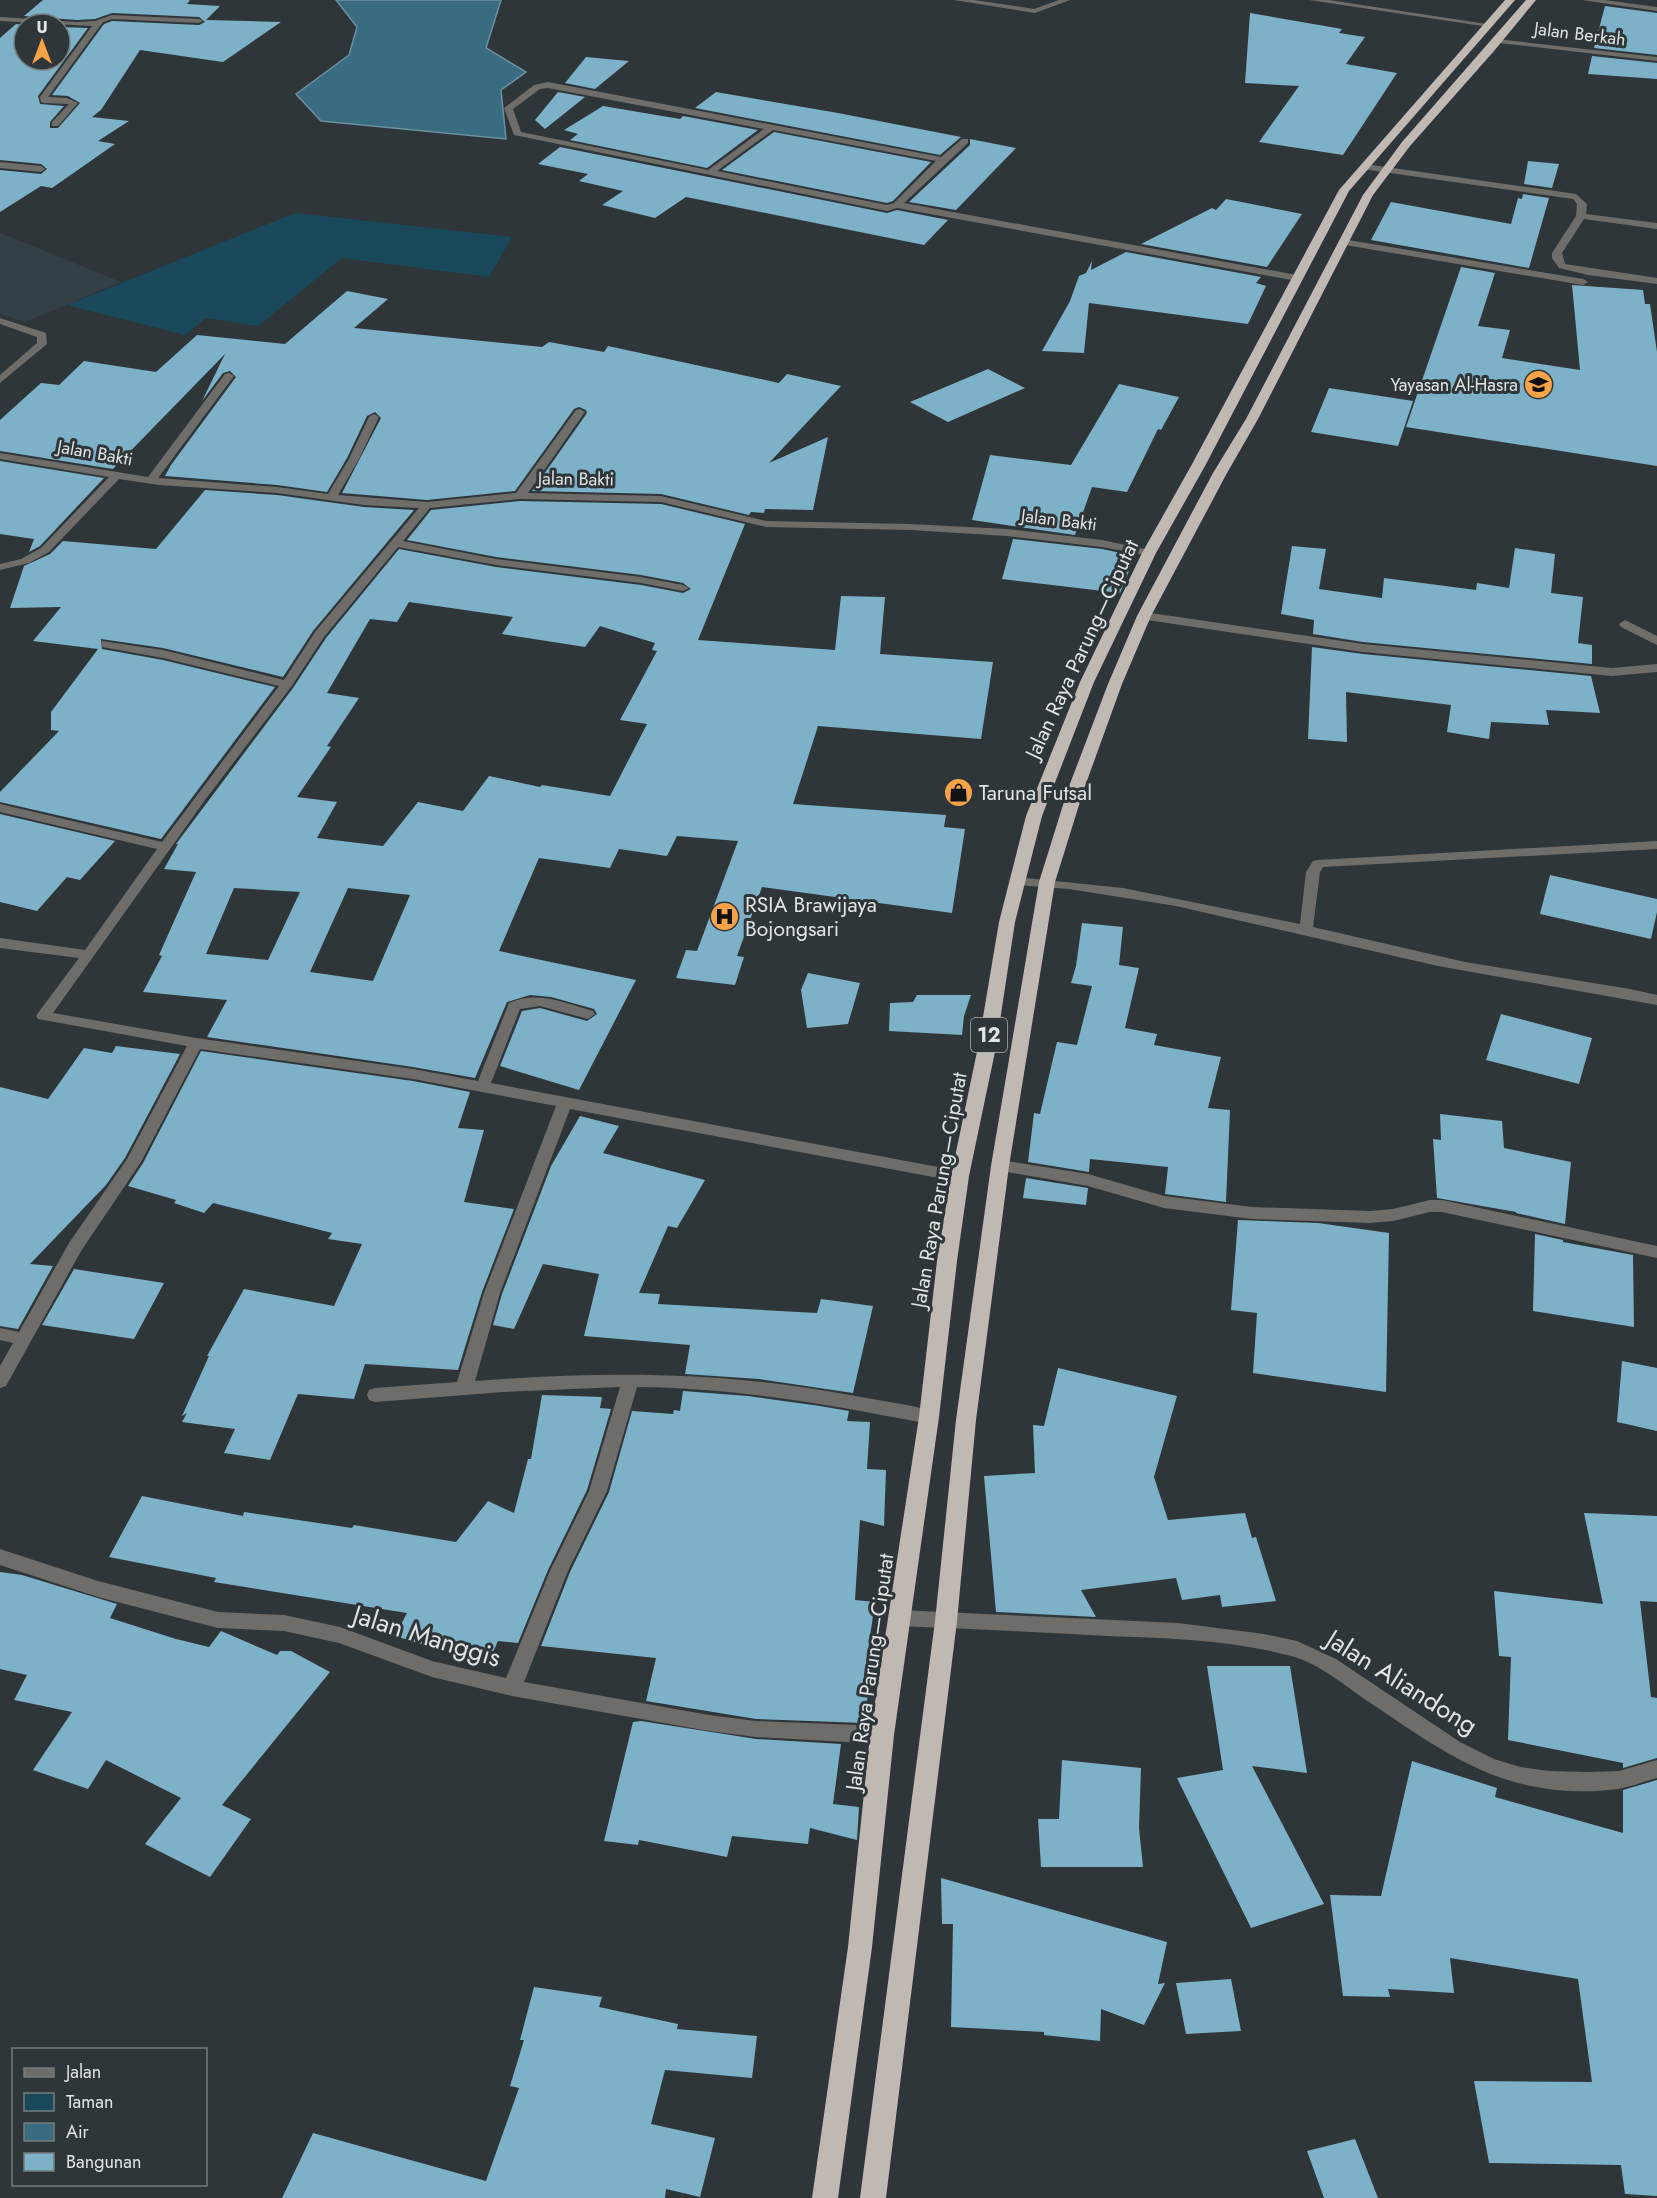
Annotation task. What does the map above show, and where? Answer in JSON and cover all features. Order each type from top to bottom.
[{"type":"highway","name":"Jalan Raya Parung—Ciputat","points":[[825,2198],[860,1947],[882,1736],[929,1417],[947,1261],[960,1176],[987,1047],[1016,881],[1034,816],[1087,682],[1149,553],[1344,190],[1510,0]]},
{"type":"highway","name":"Jalan Raya Parung—Ciputat","points":[[873,2198],[946,1621],[966,1420],[1000,1166],[1047,882],[1061,832],[1115,684],[1144,616],[1279,365],[1342,242],[1384,169],[1499,41],[1531,0]]},
{"type":"highway","points":[[1484,31],[1499,41]]},
{"type":"highway","points":[[1254,361],[1279,365]]},
{"type":"street","points":[[958,0],[1035,11],[1066,0]]},
{"type":"street","points":[[1314,0],[1484,31]]},
{"type":"street","points":[[1586,0],[1657,9]]},
{"type":"street","points":[[55,124],[74,103],[70,100],[44,100],[44,97],[102,19],[112,17],[199,21]]},
{"type":"street","points":[[0,19],[77,24],[97,23]]},
{"type":"street","name":"Jalan Berkah","points":[[1499,41],[1657,59]]},
{"type":"street","points":[[943,160],[548,85],[537,87],[508,108],[518,133],[521,135],[886,208],[897,205],[1297,278]]},
{"type":"street","points":[[710,172],[770,128]]},
{"type":"street","points":[[897,205],[965,141]]},
{"type":"street","points":[[0,165],[41,169]]},
{"type":"street","points":[[1365,166],[1567,195],[1580,200],[1581,216],[1557,253],[1562,266],[1588,273],[1657,281]]},
{"type":"street","points":[[1581,216],[1657,226]]},
{"type":"street","points":[[1342,242],[1574,280],[1657,291]]},
{"type":"street","points":[[0,321],[42,335],[42,344],[0,380]]},
{"type":"street","points":[[150,480],[229,376]]},
{"type":"street","points":[[520,496],[580,412]]},
{"type":"street","points":[[331,497],[354,459],[374,417]]},
{"type":"street","name":"Jalan Bakti","points":[[0,456],[116,476],[363,502],[428,505],[520,496],[661,499],[684,502],[737,520],[766,524],[1028,534],[1106,543],[1149,553]]},
{"type":"street","points":[[0,567],[25,561],[45,550],[116,476]]},
{"type":"street","points":[[428,505],[319,635],[287,684],[165,846],[44,1016],[196,1043],[483,1086],[960,1176]]},
{"type":"street","points":[[396,543],[496,562],[641,579],[683,588]]},
{"type":"street","points":[[1144,616],[1363,648],[1612,672],[1657,668]]},
{"type":"street","points":[[1625,624],[1657,641]]},
{"type":"street","points":[[106,644],[163,654],[287,684]]},
{"type":"street","points":[[0,808],[165,846]]},
{"type":"street","points":[[1306,930],[1313,872],[1318,864],[1657,845]]},
{"type":"street","points":[[1016,881],[1047,882],[1149,897],[1479,969],[1563,980],[1657,1000]]},
{"type":"street","points":[[0,943],[89,955]]},
{"type":"street","points":[[483,1086],[514,1006],[524,1001],[534,1001],[588,1014]]},
{"type":"street","points":[[0,1381],[75,1247],[134,1162],[196,1043]]},
{"type":"street","points":[[464,1388],[492,1293],[565,1103]]},
{"type":"street","points":[[1000,1166],[1088,1180],[1164,1202],[1252,1214],[1370,1217],[1393,1215],[1430,1206],[1442,1206],[1657,1252]]},
{"type":"street","points":[[0,1334],[24,1340]]},
{"type":"street","points":[[512,1688],[559,1571],[598,1491],[630,1382]]},
{"type":"street","points":[[375,1395],[523,1383],[717,1383],[784,1391],[929,1417]]},
{"type":"street","name":"Jalan Manggis","points":[[0,1557],[98,1589],[218,1620],[284,1623],[340,1635],[432,1669],[512,1688],[721,1725],[882,1736]]},
{"type":"street","name":"Jalan Aliandong","points":[[899,1618],[1178,1631],[1264,1642],[1298,1649],[1329,1665],[1453,1749],[1489,1766],[1530,1777],[1587,1781],[1619,1780],[1657,1769]]},
{"type":"shaded area","points":[[0,233],[121,282],[25,322],[0,314]]},
{"type":"green space","points":[[295,213],[512,237],[489,277],[342,258],[258,326],[206,318],[185,335],[67,305]]},
{"type":"water","points":[[336,0],[501,0],[486,48],[526,72],[501,90],[506,139],[321,121],[296,94],[349,55],[357,27]]},
{"type":"building","points":[[43,0],[190,0],[187,4],[220,6],[206,20],[281,22],[223,62],[140,50],[101,110],[92,117],[129,121],[98,141],[115,144],[52,188],[41,186],[0,212],[0,170],[41,174],[47,169],[41,164],[0,160],[0,38],[12,28],[12,72],[56,72],[38,96],[40,104],[64,106],[50,122],[50,128],[58,128],[80,103],[68,96],[52,95],[69,72],[72,72],[72,68],[104,24],[112,21],[199,25],[205,22],[199,17],[112,13],[95,19],[77,20],[72,20],[72,12],[29,12]]},
{"type":"building","points":[[1605,6],[1657,13],[1657,55],[1594,48]]},
{"type":"building","points":[[1250,13],[1342,29],[1339,33],[1365,37],[1346,64],[1397,73],[1343,155],[1259,142],[1299,86],[1245,83]]},
{"type":"building","points":[[72,27],[88,28],[72,50]]},
{"type":"building","points":[[1592,56],[1657,63],[1657,79],[1588,74]]},
{"type":"building","points":[[586,57],[629,61],[595,89],[565,83]]},
{"type":"building","points":[[558,92],[585,97],[545,129],[535,120]]},
{"type":"building","points":[[716,92],[961,137],[940,155],[695,108]]},
{"type":"building","points":[[603,106],[680,119],[683,116],[758,130],[707,168],[570,140],[578,134],[564,130]]},
{"type":"building","points":[[774,132],[931,162],[893,201],[887,203],[722,170]]},
{"type":"building","points":[[970,139],[1016,148],[956,210],[909,202],[970,145]]},
{"type":"building","points":[[560,147],[887,213],[897,210],[948,220],[924,245],[686,197],[655,218],[602,205],[623,191],[579,181],[588,174],[538,164]]},
{"type":"building","points":[[1528,161],[1559,164],[1552,188],[1524,184]]},
{"type":"building","points":[[1523,194],[1549,198],[1529,268],[1371,240],[1391,202],[1511,224],[1518,198],[1522,199]]},
{"type":"building","points":[[1226,199],[1302,214],[1267,267],[1141,244],[1212,208],[1216,210]]},
{"type":"building","points":[[1126,252],[1261,277],[1256,283],[1266,286],[1248,324],[1089,303],[1084,353],[1042,351],[1070,301],[1079,276],[1086,273],[1092,261],[1091,270]]},
{"type":"building","name":"Yayasan Al-Hasra","points":[[1461,267],[1495,273],[1478,326],[1510,330],[1502,358],[1580,370],[1572,285],[1643,290],[1645,304],[1650,304],[1657,352],[1657,466],[1406,427]]},
{"type":"building","points":[[347,291],[388,299],[354,328],[542,347],[549,342],[604,352],[608,346],[779,383],[787,374],[841,386],[769,463],[828,437],[813,510],[765,509],[764,513],[751,512],[749,515],[661,494],[532,491],[587,413],[579,407],[574,409],[515,491],[427,500],[342,493],[381,418],[375,412],[367,416],[347,458],[327,492],[277,485],[165,476],[236,377],[230,371],[223,373],[202,401],[225,354],[113,469],[0,451],[0,420],[41,383],[59,385],[84,361],[156,372],[197,335],[285,344]]},
{"type":"building","points":[[988,369],[1025,388],[948,422],[910,402]]},
{"type":"building","points":[[1119,384],[1179,397],[1161,430],[1158,429],[1127,492],[1092,487],[1075,535],[972,520],[990,455],[1071,465]]},
{"type":"building","points":[[1329,388],[1413,401],[1398,446],[1311,432]]},
{"type":"building","points":[[0,461],[104,478],[40,546],[29,552],[34,539],[0,534]]},
{"type":"building","points":[[205,490],[277,495],[364,507],[414,510],[313,631],[283,677],[163,648],[101,639],[102,649],[163,660],[275,687],[161,839],[0,802],[0,792],[59,731],[51,730],[51,712],[98,649],[33,641],[61,607],[10,608],[24,566],[50,554],[63,541],[156,549]]},
{"type":"building","points":[[520,501],[661,504],[745,524],[698,640],[835,650],[841,596],[885,597],[880,654],[993,662],[981,739],[818,726],[793,804],[946,815],[944,827],[965,829],[952,913],[762,887],[737,956],[744,957],[735,985],[676,978],[686,950],[697,951],[738,841],[677,836],[667,856],[619,849],[610,868],[539,858],[499,951],[636,980],[579,1090],[500,1066],[522,1011],[540,1008],[587,1021],[597,1014],[594,1009],[551,997],[530,995],[507,1002],[475,1078],[207,1037],[227,1000],[143,992],[162,956],[159,955],[196,872],[164,869],[178,844],[176,844],[293,688],[326,638],[399,549],[496,567],[641,585],[683,593],[691,589],[683,583],[641,575],[496,557],[407,540],[431,510]],"holes":[[[409,602],[513,617],[502,634],[585,647],[600,626],[655,643],[652,650],[657,651],[620,720],[647,724],[610,796],[542,785],[540,787],[489,776],[463,811],[418,802],[383,846],[317,838],[337,802],[297,797],[331,747],[327,746],[359,698],[327,693],[370,619],[397,622]],[[234,888],[300,892],[268,960],[206,954]],[[348,888],[410,895],[373,981],[310,972]]]},
{"type":"building","points":[[1013,539],[1102,549],[1135,556],[1120,593],[1002,579]]},
{"type":"building","points":[[1292,546],[1326,549],[1319,589],[1382,598],[1384,578],[1476,590],[1477,583],[1509,588],[1515,548],[1555,554],[1551,593],[1583,597],[1578,643],[1592,645],[1592,664],[1363,642],[1313,634],[1314,620],[1281,614]]},
{"type":"building","points":[[1312,647],[1591,676],[1600,713],[1546,710],[1549,725],[1491,722],[1489,739],[1447,732],[1451,705],[1346,692],[1347,742],[1308,739]]},
{"type":"building","points":[[0,814],[115,841],[80,880],[67,877],[37,911],[0,902]]},
{"type":"building","points":[[1550,875],[1657,899],[1657,912],[1651,939],[1540,914]]},
{"type":"building","points":[[1082,923],[1123,927],[1119,965],[1139,968],[1125,1028],[1157,1034],[1154,1045],[1221,1057],[1208,1108],[1230,1110],[1226,1202],[1165,1194],[1168,1167],[1090,1159],[1089,1172],[1028,1162],[1034,1113],[1040,1114],[1057,1042],[1077,1045],[1092,986],[1071,983],[1076,966]]},
{"type":"building","points":[[808,973],[860,983],[848,1024],[807,1028],[801,990]]},
{"type":"building","points":[[917,995],[971,995],[964,1016],[962,1035],[889,1031],[890,1003],[913,1002]]},
{"type":"building","points":[[1501,1014],[1592,1038],[1579,1084],[1486,1060]]},
{"type":"building","points":[[116,1046],[180,1054],[125,1158],[106,1185],[30,1264],[53,1266],[18,1329],[0,1326],[0,1087],[48,1099],[84,1048],[112,1053]]},
{"type":"building","points":[[201,1051],[413,1081],[470,1092],[458,1128],[484,1130],[464,1202],[514,1209],[482,1292],[458,1370],[365,1364],[354,1399],[298,1394],[270,1460],[224,1453],[235,1429],[182,1422],[187,1413],[182,1416],[209,1356],[207,1356],[244,1289],[334,1306],[362,1244],[328,1239],[332,1233],[213,1203],[204,1213],[174,1203],[176,1200],[128,1186],[143,1163]]},
{"type":"building","points":[[1440,1114],[1502,1121],[1504,1148],[1571,1162],[1565,1224],[1516,1212],[1437,1198],[1433,1139],[1441,1140]]},
{"type":"building","points":[[580,1116],[619,1126],[603,1153],[705,1180],[677,1228],[668,1226],[639,1293],[660,1294],[658,1304],[817,1313],[821,1299],[873,1306],[853,1393],[759,1379],[685,1374],[690,1345],[584,1336],[599,1274],[543,1264],[514,1329],[493,1325],[502,1294],[551,1166]]},
{"type":"building","points":[[1026,1178],[1088,1188],[1086,1205],[1023,1198]]},
{"type":"building","points":[[1238,1220],[1318,1223],[1389,1233],[1386,1392],[1253,1373],[1257,1313],[1231,1310]]},
{"type":"building","points":[[1535,1234],[1563,1240],[1563,1242],[1633,1255],[1634,1327],[1533,1311]]},
{"type":"building","points":[[74,1269],[164,1283],[134,1339],[42,1325]]},
{"type":"building","points":[[1622,1361],[1657,1368],[1657,1431],[1617,1422]]},
{"type":"building","points":[[1058,1368],[1177,1396],[1154,1477],[1168,1520],[1245,1513],[1252,1538],[1256,1537],[1276,1601],[1222,1607],[1220,1595],[1182,1600],[1176,1578],[1081,1590],[1096,1617],[996,1612],[984,1476],[1035,1473],[1033,1425],[1044,1426]]},
{"type":"building","points":[[683,1391],[748,1396],[820,1406],[849,1411],[847,1421],[870,1422],[867,1469],[886,1470],[884,1526],[860,1520],[855,1600],[875,1602],[864,1678],[870,1679],[864,1723],[756,1719],[646,1701],[656,1658],[541,1646],[570,1572],[609,1492],[632,1411],[673,1414],[674,1410],[680,1411]]},
{"type":"building","points":[[542,1395],[602,1397],[600,1408],[611,1409],[587,1490],[548,1570],[518,1643],[498,1641],[493,1652],[436,1638],[431,1647],[395,1636],[407,1613],[214,1582],[216,1578],[109,1557],[142,1496],[243,1516],[244,1512],[352,1528],[354,1525],[456,1542],[488,1501],[514,1513],[528,1459],[531,1459]]},
{"type":"building","points":[[1584,1513],[1657,1516],[1657,1602],[1640,1601],[1651,1697],[1657,1698],[1657,1758],[1623,1768],[1623,1763],[1508,1740],[1511,1657],[1499,1656],[1494,1591],[1603,1604]]},
{"type":"building","points":[[0,1572],[22,1575],[117,1604],[110,1618],[176,1639],[209,1647],[221,1631],[277,1655],[280,1651],[291,1651],[330,1672],[222,1805],[251,1819],[210,1877],[145,1844],[181,1798],[106,1760],[88,1789],[33,1770],[72,1712],[14,1700],[27,1675],[0,1669]]},
{"type":"building","points":[[1207,1666],[1290,1666],[1307,1773],[1252,1766],[1324,1904],[1251,1928],[1177,1778],[1223,1770]]},
{"type":"building","points":[[641,1721],[756,1739],[841,1744],[833,1804],[859,1807],[857,1840],[810,1828],[808,1844],[732,1836],[727,1857],[639,1840],[638,1845],[604,1841],[633,1722]]},
{"type":"building","points":[[1062,1760],[1141,1768],[1139,1828],[1143,1867],[1041,1867],[1038,1819],[1059,1819]]},
{"type":"building","points":[[1412,1761],[1497,1788],[1495,1797],[1623,1833],[1623,1790],[1657,1780],[1657,2196],[1625,2194],[1621,2165],[1489,2163],[1474,2081],[1592,2082],[1578,1979],[1450,1958],[1454,1993],[1388,1989],[1390,1997],[1343,1996],[1330,1895],[1381,1896]]},
{"type":"building","points":[[941,1878],[1167,1942],[1158,1984],[1165,1983],[1144,2025],[1101,2009],[1100,2041],[1044,2035],[1044,2032],[951,2027],[953,1924],[942,1924]]},
{"type":"building","points":[[1231,1979],[1241,2031],[1186,2034],[1176,1983]]},
{"type":"building","points":[[534,1987],[602,1997],[599,2007],[678,2024],[677,2029],[757,2036],[752,2078],[665,2070],[651,2124],[715,2138],[700,2197],[666,2189],[665,2198],[282,2198],[313,2133],[486,2181],[519,2088],[510,2086],[524,2040],[520,2040]]},
{"type":"building","points":[[1355,2139],[1378,2198],[1324,2198],[1307,2151]]},
{"type":"place","name":"Yayasan Al-Hasra","points":[[1539,385]]},
{"type":"place","name":"Taruna Futsal","points":[[958,793]]},
{"type":"place","name":"RSIA Brawijaya Bojongsari","points":[[724,917]]}]
